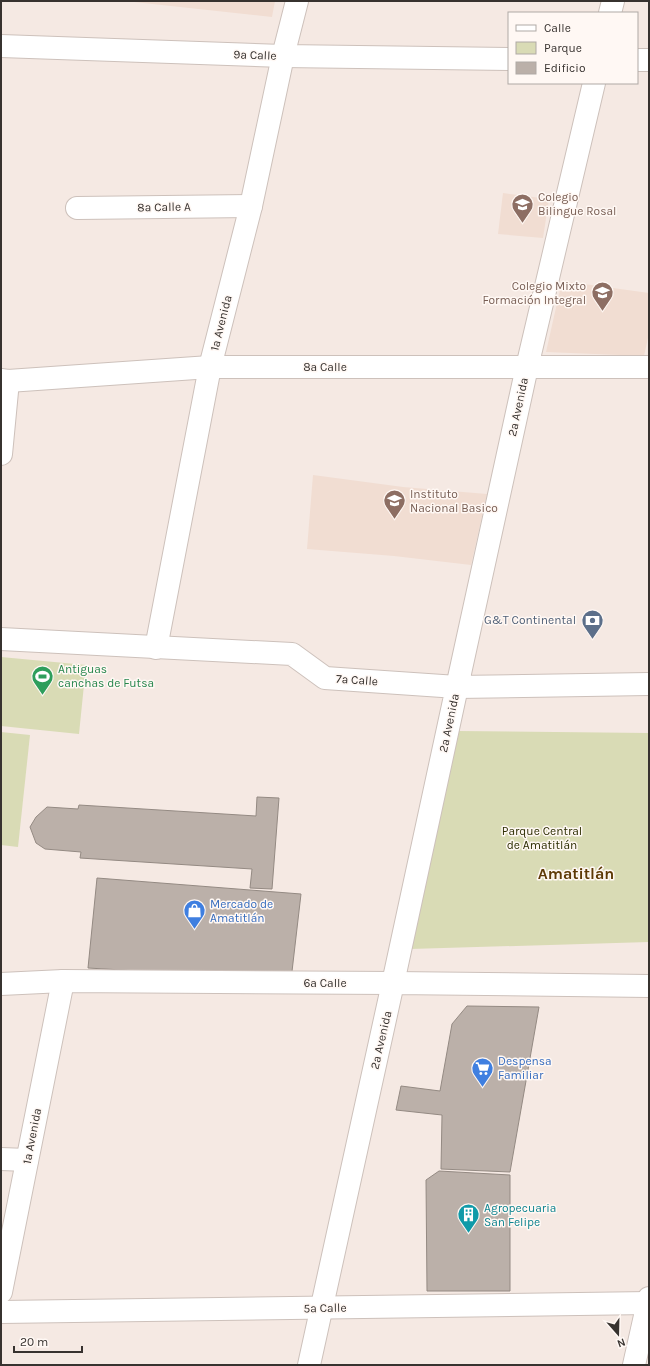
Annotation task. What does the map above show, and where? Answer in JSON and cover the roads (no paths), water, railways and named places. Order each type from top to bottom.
[{"type":"street","name":"1a Avenida","points":[[156,648],[210,366],[251,206],[283,56],[297,1]]},
{"type":"street","points":[[610,12],[613,1]]},
{"type":"street","name":"9a Calle","points":[[1,46],[283,56],[508,59]]},
{"type":"street","points":[[638,60],[649,60]]},
{"type":"street","name":"2a Avenida","points":[[309,1365],[394,983],[527,367],[594,84]]},
{"type":"street","name":"8a Calle A","points":[[77,208],[251,206]]},
{"type":"street","name":"8a Calle","points":[[5,381],[210,366],[649,367]]},
{"type":"street","points":[[1,454],[5,381]]},
{"type":"street","name":"7a Calle","points":[[1,639],[292,654],[325,678],[457,687],[649,684]]},
{"type":"street","points":[[603,985],[618,979],[649,979]]},
{"type":"street","name":"1a Avenida","points":[[1,1292],[64,981]]},
{"type":"street","name":"6a Calle","points":[[1,984],[64,981],[649,986]]},
{"type":"street","points":[[1,1159],[28,1160]]},
{"type":"street","points":[[634,1365],[649,1301]]},
{"type":"street","name":"5a Calle","points":[[1,1312],[321,1308],[649,1301]]},
{"type":"place","name":"Colegio Bilingue Rosal","points":[[522,224]]},
{"type":"place","name":"Colegio Mixto Formación Integral","points":[[602,312]]},
{"type":"place","name":"Instituto Nacional Basico","points":[[395,520]]},
{"type":"place","name":"G&T Continental","points":[[592,640]]},
{"type":"place","name":"Antiguas canchas de Futsa","points":[[42,696]]},
{"type":"place","name":"Mercado de Amatitlán","points":[[194,930]]},
{"type":"place","name":"Despensa Familiar","points":[[483,1088]]},
{"type":"place","name":"Agropecuaria San Felipe","points":[[468,1234]]},
{"type":"district","name":"Amatitlán","points":[[576,873]]},
{"type":"park label","name":"Parque Central de Amatitlán","points":[[542,838]]}]
